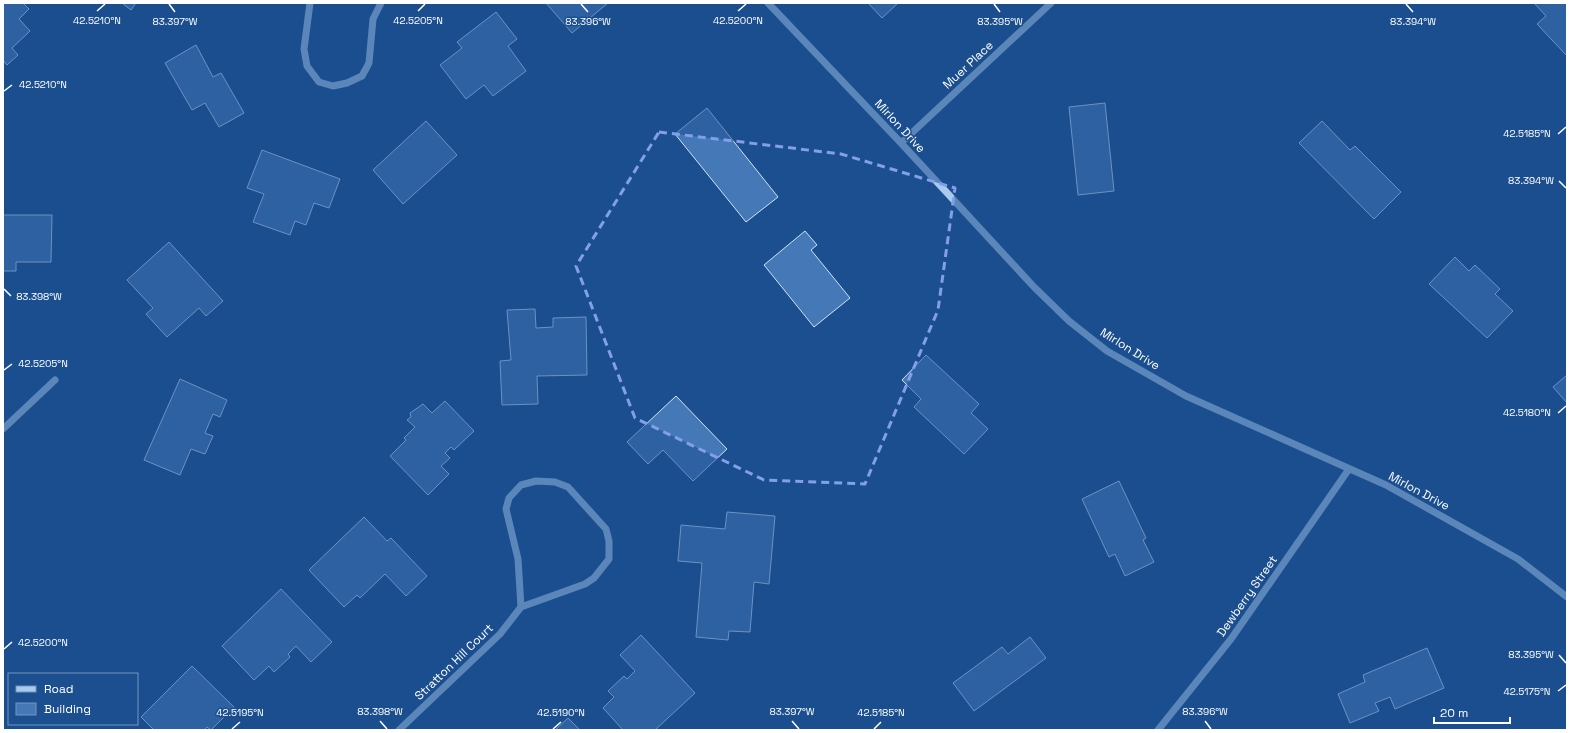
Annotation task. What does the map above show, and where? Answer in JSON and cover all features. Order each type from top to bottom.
[{"type":"street","points":[[310,3],[304,49],[307,66],[319,82],[333,86],[347,83],[362,76],[369,63],[373,18],[381,3]]},
{"type":"street","name":"Mirlon Drive","points":[[768,3],[901,142],[1034,287],[1069,321],[1107,351],[1186,396],[1392,489],[1518,559],[1567,596]]},
{"type":"street","name":"Muer Place","points":[[901,142],[1051,3]]},
{"type":"street","points":[[3,429],[55,380]]},
{"type":"street","name":"Dewberry Street","points":[[1158,730],[1231,639],[1349,470]]},
{"type":"street","points":[[536,481],[555,482],[568,488],[606,529],[609,541],[608,559],[594,578],[585,584],[521,607],[518,559],[506,509],[509,498],[521,485],[536,481]]},
{"type":"street","name":"Stratton Hill Court","points":[[399,730],[500,634],[521,607]]},
{"type":"highlighted area","points":[[659,132],[841,154],[955,188],[938,310],[865,484],[764,480],[635,418],[576,266]]},
{"type":"building","points":[[3,3],[23,3],[29,9],[19,19],[30,31],[12,48],[18,55],[7,65],[3,60]]},
{"type":"building","points":[[122,3],[136,3],[131,10]]},
{"type":"building","points":[[546,3],[608,3],[572,33]]},
{"type":"building","points":[[868,3],[898,3],[882,18]]},
{"type":"building","points":[[1534,3],[1567,3],[1567,56],[1537,24],[1546,16]]},
{"type":"building","points":[[496,12],[517,39],[508,46],[526,71],[493,96],[484,85],[466,99],[440,65],[462,48],[457,42]]},
{"type":"building","points":[[196,45],[213,77],[221,73],[244,113],[219,127],[205,103],[192,110],[165,63]]},
{"type":"building","points":[[1105,103],[1114,191],[1078,195],[1069,107]]},
{"type":"building","points":[[707,108],[778,197],[746,222],[675,134]]},
{"type":"building","points":[[426,121],[457,155],[403,204],[373,170]]},
{"type":"building","points":[[1322,121],[1350,150],[1355,146],[1401,192],[1374,219],[1299,143]]},
{"type":"building","points":[[262,150],[340,179],[329,208],[314,203],[306,225],[295,221],[290,235],[253,222],[264,194],[247,188]]},
{"type":"building","points":[[3,215],[52,215],[51,262],[16,262],[16,271],[3,271]]},
{"type":"building","points":[[805,231],[817,245],[811,250],[850,298],[814,327],[764,265]]},
{"type":"building","points":[[169,242],[223,301],[206,316],[199,308],[167,337],[146,314],[153,308],[127,280]]},
{"type":"building","points":[[1455,257],[1469,271],[1475,265],[1500,289],[1495,294],[1513,311],[1487,338],[1429,284]]},
{"type":"building","points":[[535,309],[536,328],[553,327],[553,318],[586,317],[587,375],[537,376],[538,404],[502,405],[500,361],[511,360],[507,310]]},
{"type":"building","points":[[926,355],[979,404],[971,413],[988,429],[964,454],[914,407],[921,399],[902,380]]},
{"type":"building","points":[[1567,375],[1567,403],[1553,387]]},
{"type":"building","points":[[180,379],[227,400],[220,417],[213,414],[205,433],[213,436],[205,454],[191,449],[180,475],[144,460]]},
{"type":"building","points":[[676,396],[727,449],[693,481],[663,450],[648,464],[627,442]]},
{"type":"building","points":[[445,401],[474,431],[454,450],[451,447],[445,453],[450,458],[441,466],[449,474],[428,495],[390,456],[406,440],[404,438],[415,427],[407,420],[411,417],[410,413],[423,404],[432,413]]},
{"type":"building","points":[[1119,481],[1146,538],[1143,540],[1154,562],[1125,576],[1115,554],[1109,557],[1082,499]]},
{"type":"building","points":[[727,512],[775,516],[769,584],[754,582],[750,632],[729,631],[728,640],[696,637],[702,563],[678,561],[681,525],[725,529]]},
{"type":"building","points":[[364,517],[387,541],[391,538],[427,576],[406,596],[385,574],[360,598],[357,595],[344,607],[309,570]]},
{"type":"building","points":[[281,589],[332,642],[311,662],[296,646],[288,654],[290,657],[274,672],[269,666],[254,680],[222,646]]},
{"type":"building","points":[[641,635],[695,693],[655,730],[623,730],[603,708],[614,697],[608,691],[624,676],[627,679],[635,671],[620,655]]},
{"type":"building","points":[[1030,637],[1046,658],[974,711],[953,683],[1002,647],[1008,654]]},
{"type":"building","points":[[1427,648],[1444,688],[1395,709],[1390,697],[1375,703],[1379,711],[1350,723],[1338,694],[1365,682],[1363,675]]},
{"type":"building","points":[[192,666],[234,707],[211,730],[207,727],[204,730],[154,730],[141,717]]},
{"type":"building","points":[[568,718],[580,730],[555,730]]}]
